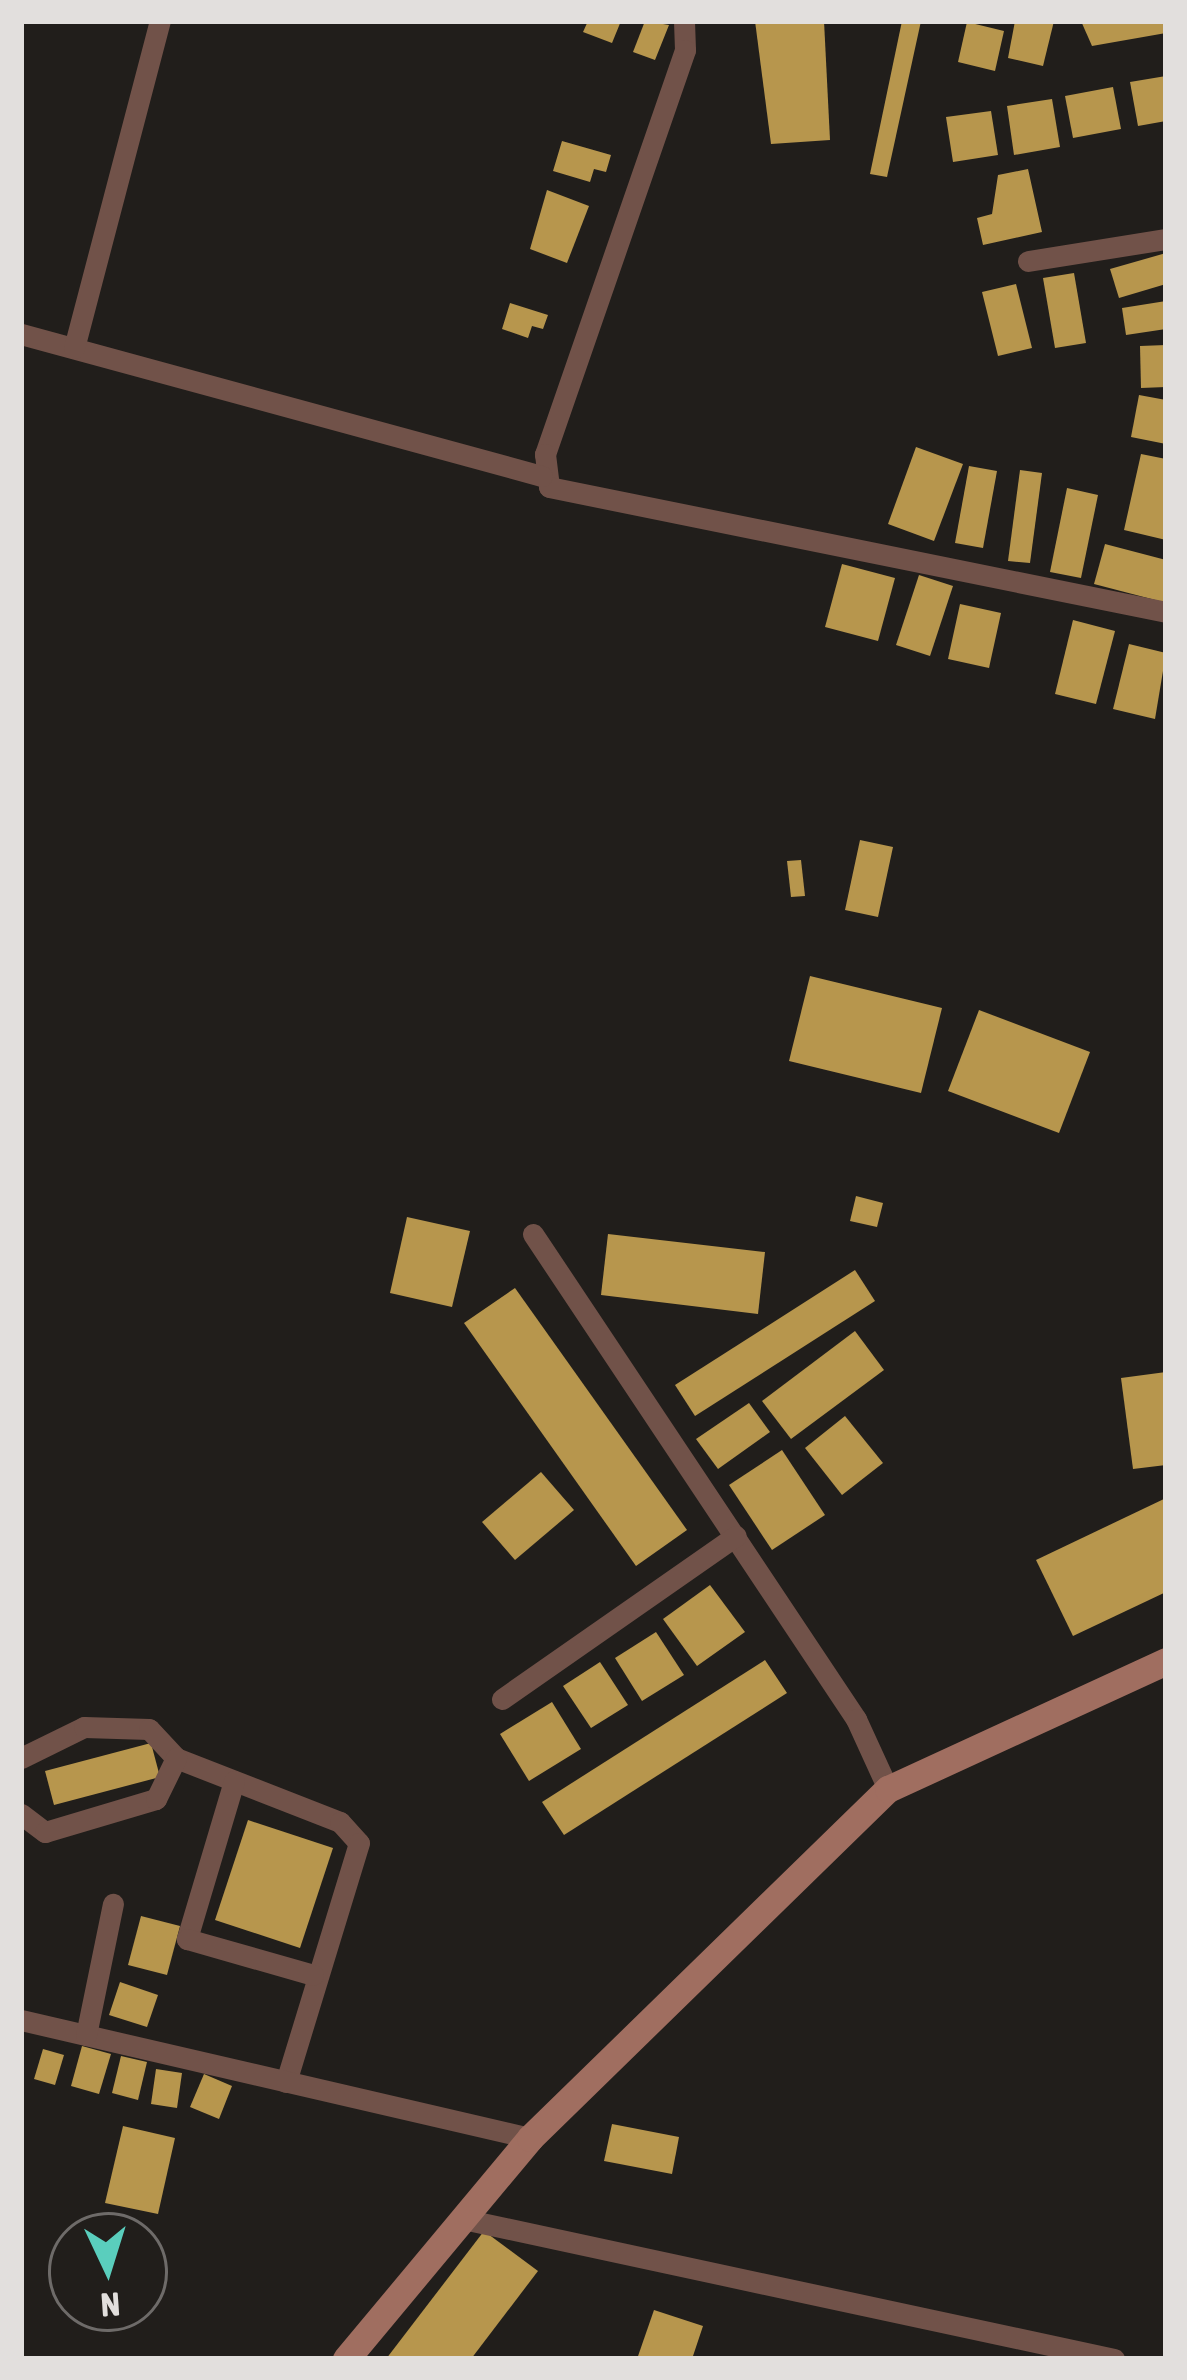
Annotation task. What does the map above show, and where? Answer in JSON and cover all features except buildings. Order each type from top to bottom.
[{"type":"street","points":[[74,348],[160,21]]},
{"type":"street","points":[[542,476],[685,50],[684,21]]},
{"type":"street","points":[[1028,261],[1166,239]]},
{"type":"street","points":[[21,334],[542,476],[549,488],[1166,612]]},
{"type":"street","points":[[533,1234],[856,1719],[888,1789]]},
{"type":"street","points":[[502,1700],[736,1536]]},
{"type":"street","points":[[346,2359],[530,2138],[888,1789],[1166,1660]]},
{"type":"street","points":[[21,1758],[84,1726],[149,1729],[176,1758],[340,1822],[359,1844],[313,1976],[286,2082]]},
{"type":"street","points":[[21,1814],[46,1832],[156,1798],[176,1758]]},
{"type":"street","points":[[234,1781],[187,1940],[313,1976]]},
{"type":"street","points":[[86,2035],[113,1904]]},
{"type":"street","points":[[21,2020],[530,2138]]},
{"type":"street","points":[[463,2219],[1114,2359]]}]
